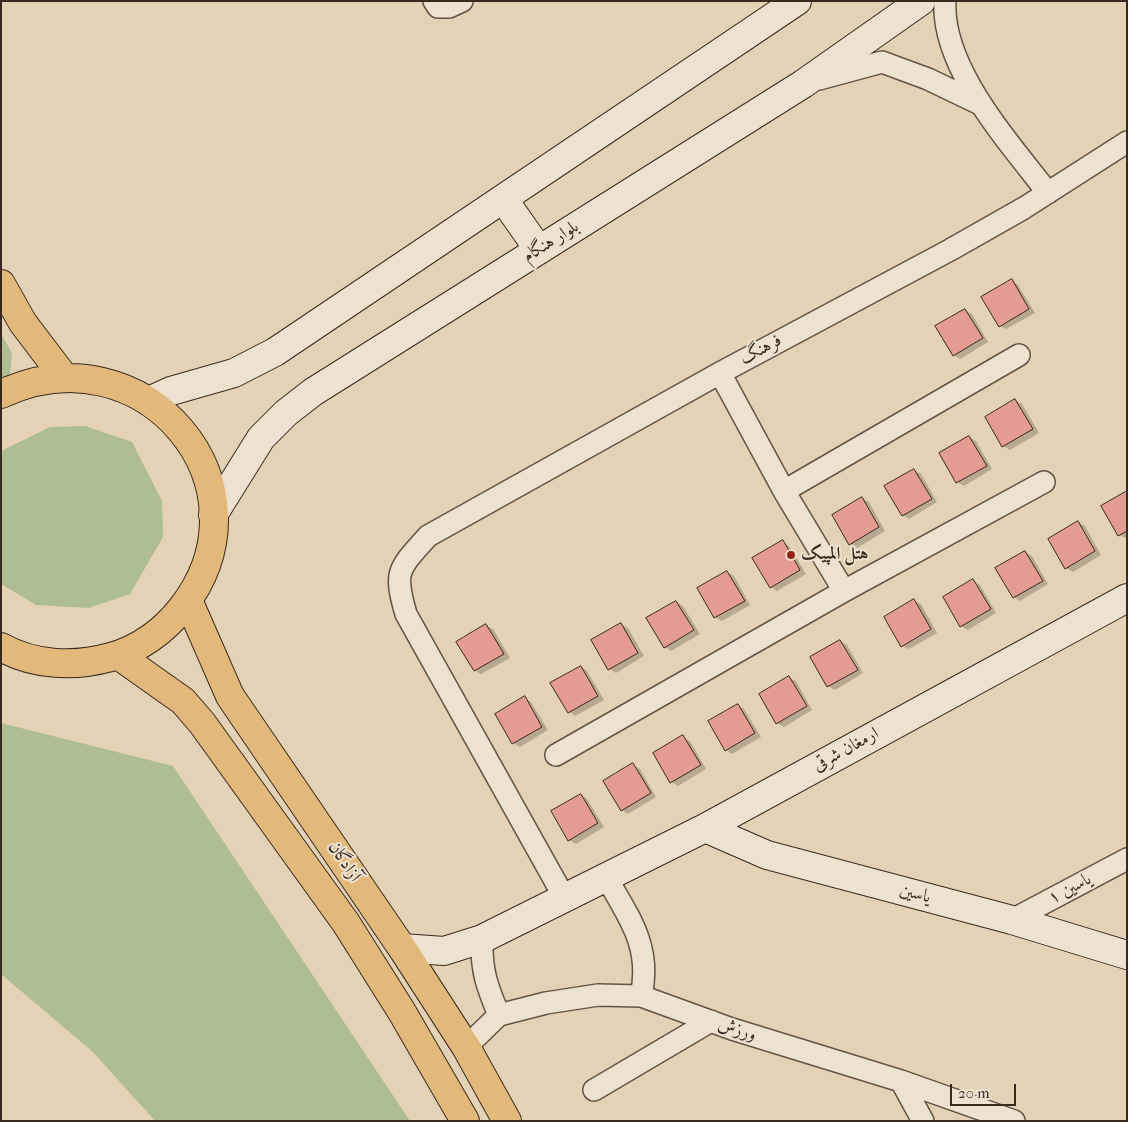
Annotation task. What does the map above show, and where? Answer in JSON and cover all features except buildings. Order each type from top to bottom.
[{"type":"main road","points":[[149,401],[171,391],[234,373],[275,352],[798,1]]},
{"type":"main road","name":"بلوار هنگام","points":[[213,515],[261,438],[313,392],[803,84],[921,1]]},
{"type":"main road","points":[[504,200],[539,250]]},
{"type":"main road","points":[[1,284],[24,322],[64,377]]},
{"type":"main road","points":[[1,394],[41,380],[64,377],[108,382],[149,401],[182,432],[195,450],[210,492],[213,515],[212,537],[200,580],[174,618],[158,633],[118,655],[74,664],[51,663],[29,659],[1,647]]},
{"type":"main road","name":"ارمغان شرقی","points":[[402,948],[444,951],[482,939],[705,828],[1127,598]]},
{"type":"main road","name":"آزادگان","points":[[188,600],[230,696],[402,948],[466,1047],[507,1121]]},
{"type":"main road","name":"آزادگان","points":[[118,655],[182,701],[202,723],[346,923],[402,1012],[465,1121]]},
{"type":"main road","name":"یاسین","points":[[705,828],[767,856],[1012,920],[1127,955]]},
{"type":"street","points":[[434,1],[438,7],[449,7],[462,1]]},
{"type":"street","points":[[946,1],[944,19],[955,53],[980,104],[1048,193]]},
{"type":"street","points":[[803,84],[882,62],[928,79],[980,104]]},
{"type":"street","name":"فرهنگ","points":[[564,898],[406,614],[399,590],[401,566],[428,536],[720,373],[950,250],[1048,193],[1127,142]]},
{"type":"street","points":[[784,492],[1019,355]]},
{"type":"street","points":[[720,373],[784,492],[844,591]]},
{"type":"street","points":[[556,755],[844,591],[1044,482]]},
{"type":"street","name":"یاسین ۱","points":[[1012,920],[1127,858]]},
{"type":"street","points":[[606,877],[638,933],[645,978],[641,996]]},
{"type":"street","points":[[482,939],[481,961],[485,983],[499,1015]]},
{"type":"street","name":"ورزش","points":[[466,1047],[499,1015],[546,1003],[598,995],[641,996],[711,1021],[901,1081],[1014,1121]]},
{"type":"street","points":[[594,1090],[711,1021]]},
{"type":"street","points":[[901,1081],[923,1121]]},
{"type":"green space","points":[[1,334],[12,353],[10,375],[1,380]]},
{"type":"green space","points":[[85,426],[132,442],[162,501],[163,537],[130,594],[89,608],[36,605],[1,584],[1,451],[50,427]]},
{"type":"green space","points":[[1,723],[173,766],[410,1121],[155,1121],[93,1052],[1,974]]},
{"type":"place","name":"هتل المپیک","points":[[791,555]]}]
